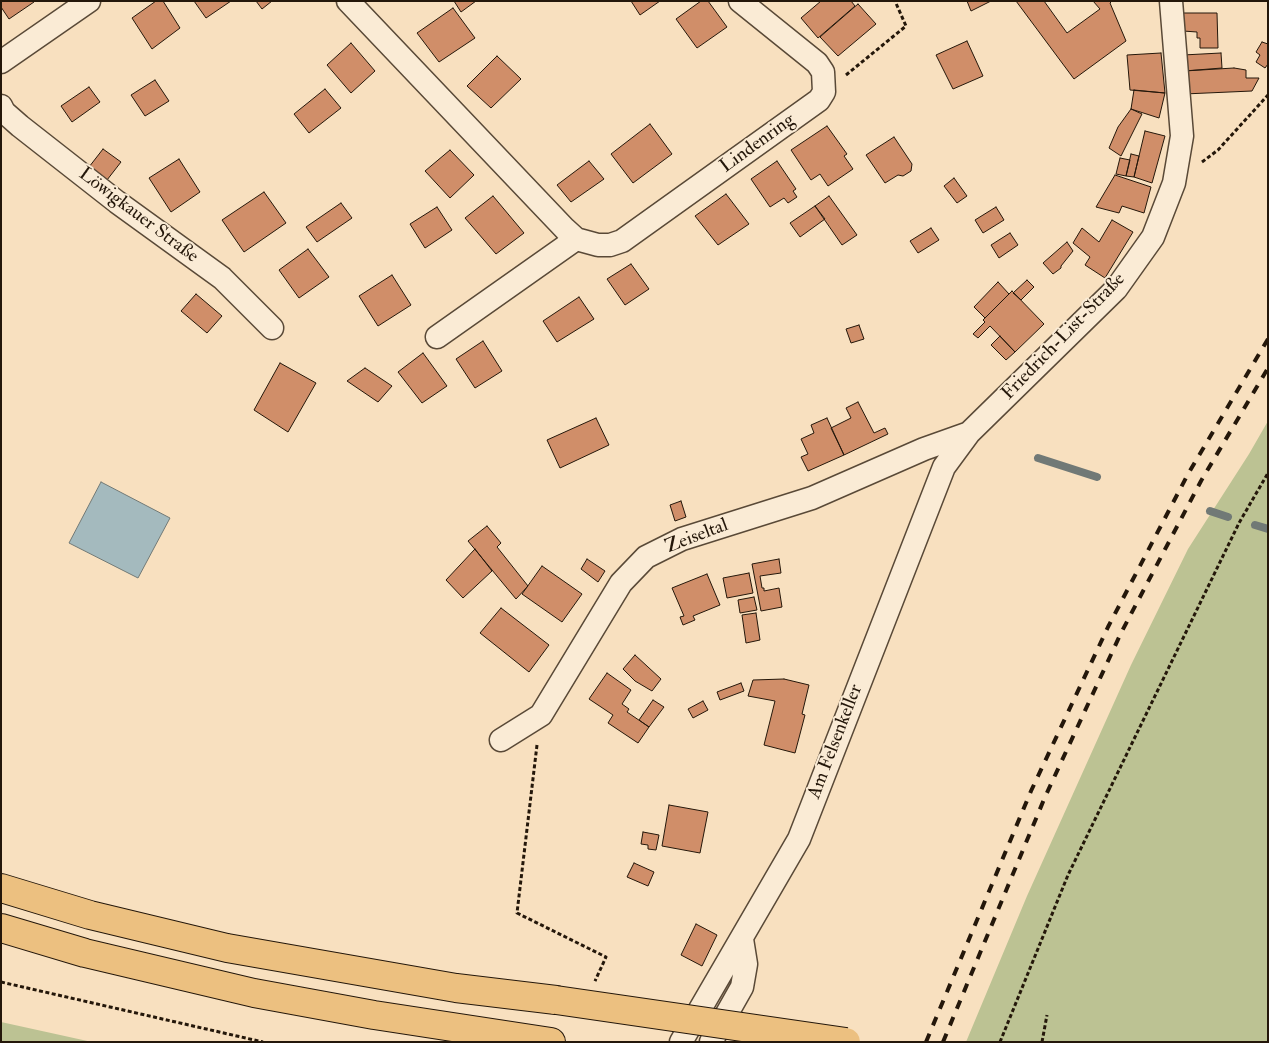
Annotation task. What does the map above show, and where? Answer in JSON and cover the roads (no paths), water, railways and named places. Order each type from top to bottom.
[{"type":"highway","points":[[5,887],[90,915],[227,948],[456,988],[556,1000],[846,1042]]},
{"type":"highway","points":[[1,928],[85,953],[254,993],[550,1042]]},
{"type":"street","points":[[1,62],[89,1]]},
{"type":"street","points":[[348,1],[576,239],[437,337]]},
{"type":"street","name":"Lindenring","points":[[576,239],[598,245],[610,245],[622,241],[819,100],[824,92],[825,83],[823,72],[817,63],[740,1]]},
{"type":"street","name":"Friedrich-List-Straße","points":[[969,433],[1116,289],[1153,237],[1174,183],[1182,136],[1171,1]]},
{"type":"street","name":"Löwigkauer Straße","points":[[1,106],[4,112],[20,126],[117,202],[222,278],[272,328]]},
{"type":"street","name":"Zeiseltal","points":[[502,740],[541,715],[620,583],[646,557],[682,539],[812,498],[924,449],[969,433]]},
{"type":"street","name":"Am Felsenkeller","points":[[681,1042],[799,840],[944,467],[969,433]]},
{"type":"street","points":[[711,1042],[742,987],[746,964],[742,939]]},
{"type":"water","points":[[101,482],[170,518],[138,578],[69,543]]},
{"type":"waterway","points":[[1038,458],[1097,477]]},
{"type":"waterway","points":[[1210,511],[1228,517]]},
{"type":"waterway","points":[[1255,525],[1268,529]]},
{"type":"railway","points":[[926,1042],[1031,791],[1108,627],[1188,474],[1268,339]]},
{"type":"railway","points":[[943,1042],[1045,797],[1121,633],[1201,481],[1268,368]]}]
